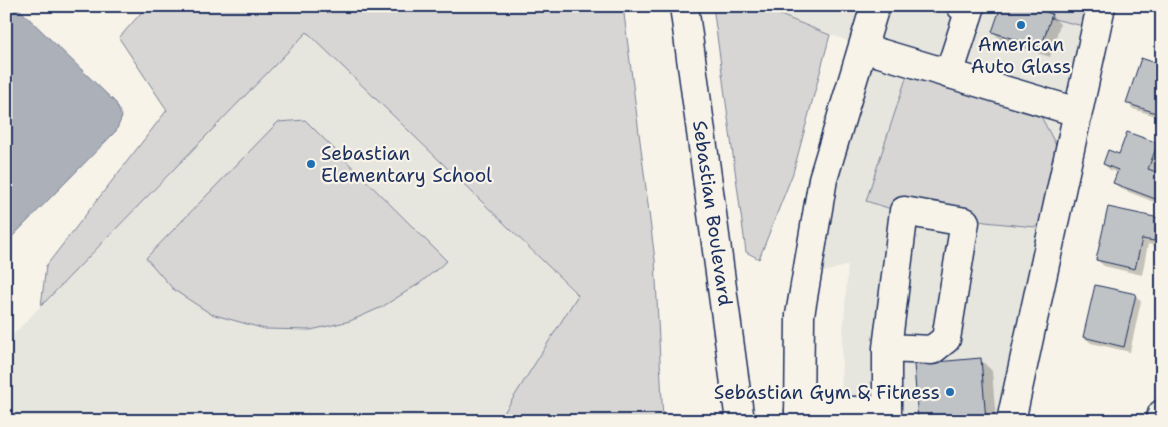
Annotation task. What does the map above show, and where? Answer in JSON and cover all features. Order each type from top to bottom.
[{"type":"main road","name":"Sebastian Boulevard","points":[[684,6],[740,421]]},
{"type":"main road","points":[[875,6],[823,179],[800,315],[799,416],[858,410],[883,420],[887,348],[904,211],[964,222],[946,340],[932,350],[887,348]]},
{"type":"main road","points":[[949,74],[970,9],[961,6]]},
{"type":"main road","points":[[1010,421],[1101,6]]},
{"type":"main road","points":[[863,48],[1077,112]]},
{"type":"main road","points":[[1160,421],[1162,414]]},
{"type":"shaded area","points":[[6,6],[16,6],[116,103],[122,117],[116,131],[6,243]]},
{"type":"shaded area","points":[[147,6],[623,6],[655,260],[663,421],[507,421],[502,416],[578,295],[307,32],[41,306],[46,266],[167,110],[119,38]]},
{"type":"shaded area","points":[[713,6],[758,6],[830,35],[793,173],[759,259],[746,252]]},
{"type":"shaded area","points":[[758,6],[863,6],[853,43]]},
{"type":"shaded area","points":[[887,6],[1096,6],[1008,421],[841,421],[842,348],[848,265],[818,274],[834,183]]},
{"type":"shaded area","points":[[1028,6],[1092,6],[1087,27],[1050,18],[1052,14]]},
{"type":"shaded area","name":"Sebastian Elementary School","points":[[307,32],[578,296],[502,416],[507,421],[6,421],[6,342]]},
{"type":"shaded area","points":[[910,66],[1035,105],[1058,149],[1045,228],[985,222],[909,203],[901,212],[866,201]]},
{"type":"shaded area","points":[[305,120],[447,261],[420,283],[382,307],[350,321],[311,330],[265,329],[211,314],[174,290],[146,258],[278,122]]},
{"type":"building","name":"American Auto Glass","points":[[1001,6],[1028,6],[1052,14],[1041,48],[992,32]]},
{"type":"building","points":[[1141,58],[1162,65],[1162,115],[1126,103]]},
{"type":"building","points":[[1127,132],[1158,143],[1148,169],[1162,174],[1162,190],[1158,200],[1113,183],[1118,170],[1103,164],[1108,150],[1119,154]]},
{"type":"building","points":[[1108,207],[1159,218],[1154,241],[1142,239],[1135,269],[1096,260]]},
{"type":"building","points":[[1095,285],[1136,294],[1124,347],[1083,337]]},
{"type":"building","name":"Sebastian Gym & Fitness","points":[[981,358],[986,421],[918,421],[914,364]]},
{"type":"place","name":"American Auto Glass","points":[[1021,25]]},
{"type":"place","name":"Sebastian Elementary School","points":[[311,164]]},
{"type":"place","name":"Sebastian Gym & Fitness","points":[[950,392]]}]
